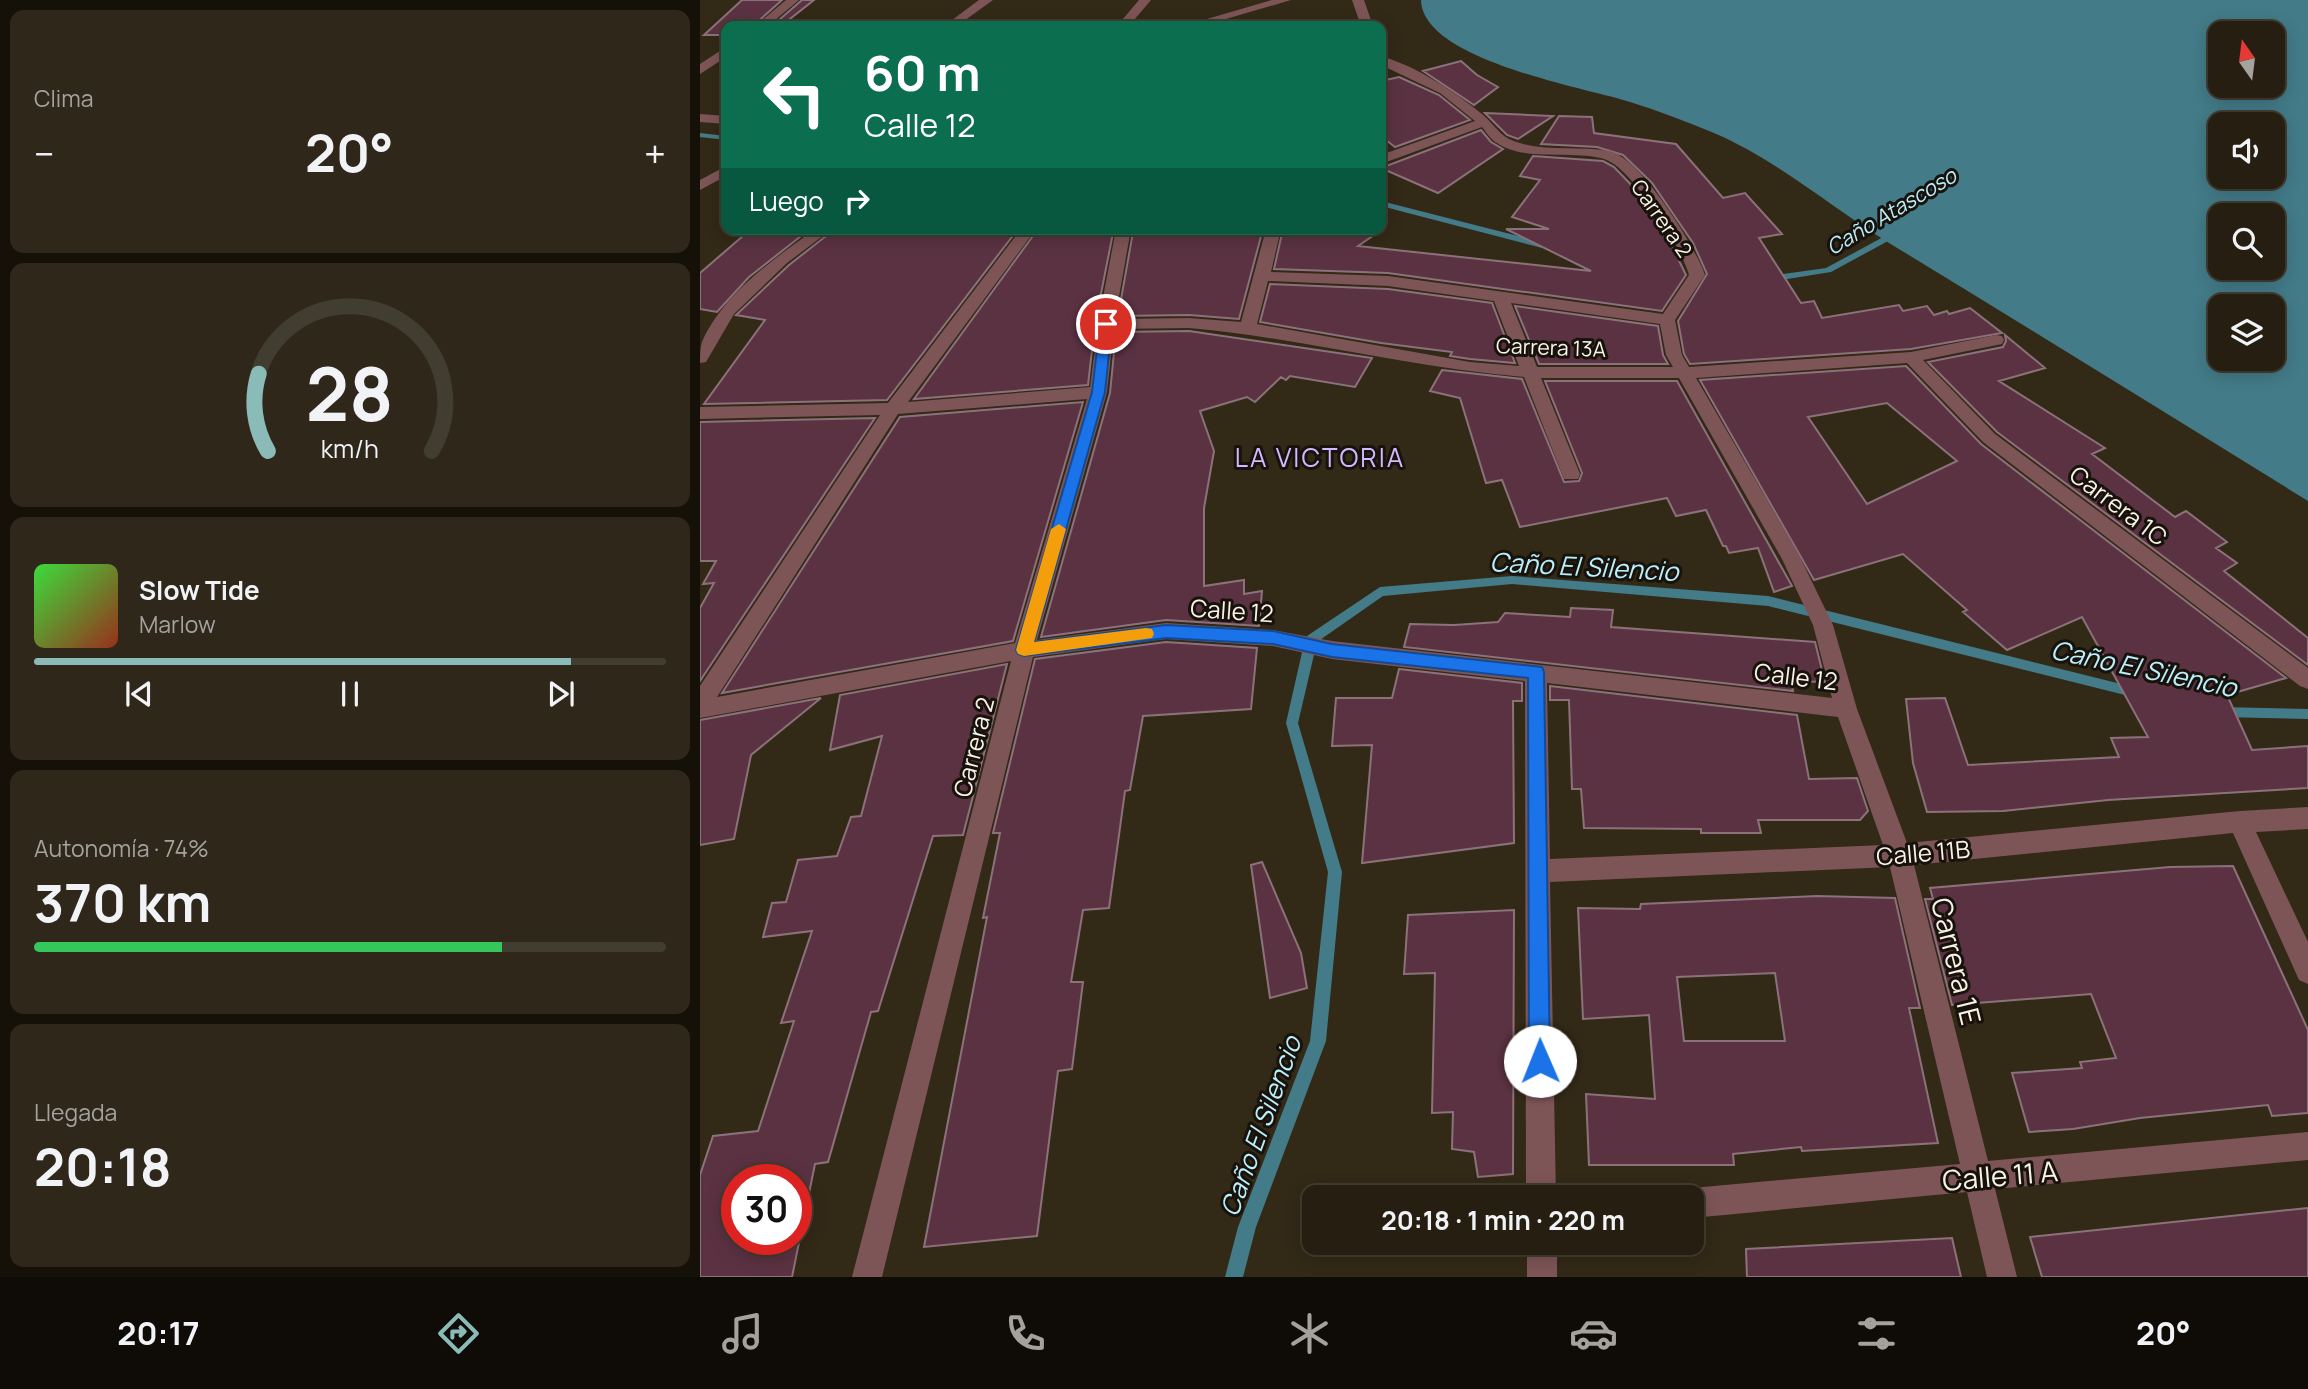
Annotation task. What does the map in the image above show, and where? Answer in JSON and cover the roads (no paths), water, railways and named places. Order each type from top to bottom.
[{"type":"street","points":[[767,21],[793,0]]},
{"type":"street","points":[[957,21],[987,0]]},
{"type":"street","points":[[1128,21],[1145,0]]},
{"type":"street","points":[[1207,21],[1285,0]]},
{"type":"street","points":[[1358,0],[1365,21]]},
{"type":"street","points":[[700,70],[721,55]]},
{"type":"street","name":"Carrera 2","points":[[1386,62],[1445,90],[1484,122],[1502,141],[1525,148],[1609,156],[1619,160],[1689,252],[1697,275],[1667,320]]},
{"type":"street","points":[[700,118],[721,120]]},
{"type":"street","points":[[1386,158],[1484,122]]},
{"type":"street","points":[[700,186],[721,173]]},
{"type":"street","points":[[700,358],[728,311],[782,260],[817,235]]},
{"type":"street","points":[[700,704],[892,409],[1025,235]]},
{"type":"street","name":"Carrera 2","points":[[867,1277],[1024,650],[1098,392],[1106,324],[1123,235]]},
{"type":"street","points":[[1248,328],[1272,235]]},
{"type":"street","points":[[1261,276],[1388,281],[1667,320],[1674,355],[1684,373]]},
{"type":"street","points":[[1501,298],[1571,474]]},
{"type":"street","name":"Carrera 13A","points":[[1106,324],[1189,323],[1248,328],[1470,366],[1531,372],[1684,373],[1911,357],[1996,340]]},
{"type":"street","name":"Carrera 1C","points":[[1911,357],[1989,438],[2308,680]]},
{"type":"street","name":"Carrera 1E","points":[[1684,373],[1791,558],[1823,625],[1846,709],[1899,855],[2002,1277]]},
{"type":"street","points":[[700,413],[892,409],[1098,392]]},
{"type":"street","name":"Calle 12","points":[[700,709],[1024,650],[1166,631],[1273,638],[1332,650],[1846,709]]},
{"type":"street","points":[[1536,672],[1541,1185]]},
{"type":"street","name":"Calle 11B","points":[[1537,871],[1899,855],[2240,821],[2308,818]]},
{"type":"street","points":[[2240,821],[2308,971]]},
{"type":"street","name":"Calle 11 A","points":[[1704,1202],[2308,1146]]},
{"type":"street","points":[[1542,1255],[1542,1277]]},
{"type":"water","points":[[1421,0],[2308,0],[2308,501],[1889,243],[1782,170],[1737,144],[1652,109],[1509,68],[1476,55],[1448,39],[1428,21]]},
{"type":"waterway","name":"Caño Atascoso","points":[[700,135],[721,137]]},
{"type":"waterway","name":"Caño Atascoso","points":[[1386,204],[1546,246]]},
{"type":"waterway","name":"Caño Atascoso","points":[[1769,279],[1828,270],[1898,232]]},
{"type":"waterway","name":"Caño El Silencio","points":[[1234,1277],[1247,1227],[1318,1041],[1335,872],[1292,723],[1311,639],[1380,592],[1512,580],[1768,601],[2137,693]]},
{"type":"waterway","name":"Caño El Silencio","points":[[2220,712],[2308,714]]},
{"type":"district","name":"LA VICTORIA","points":[[1320,457]]}]
